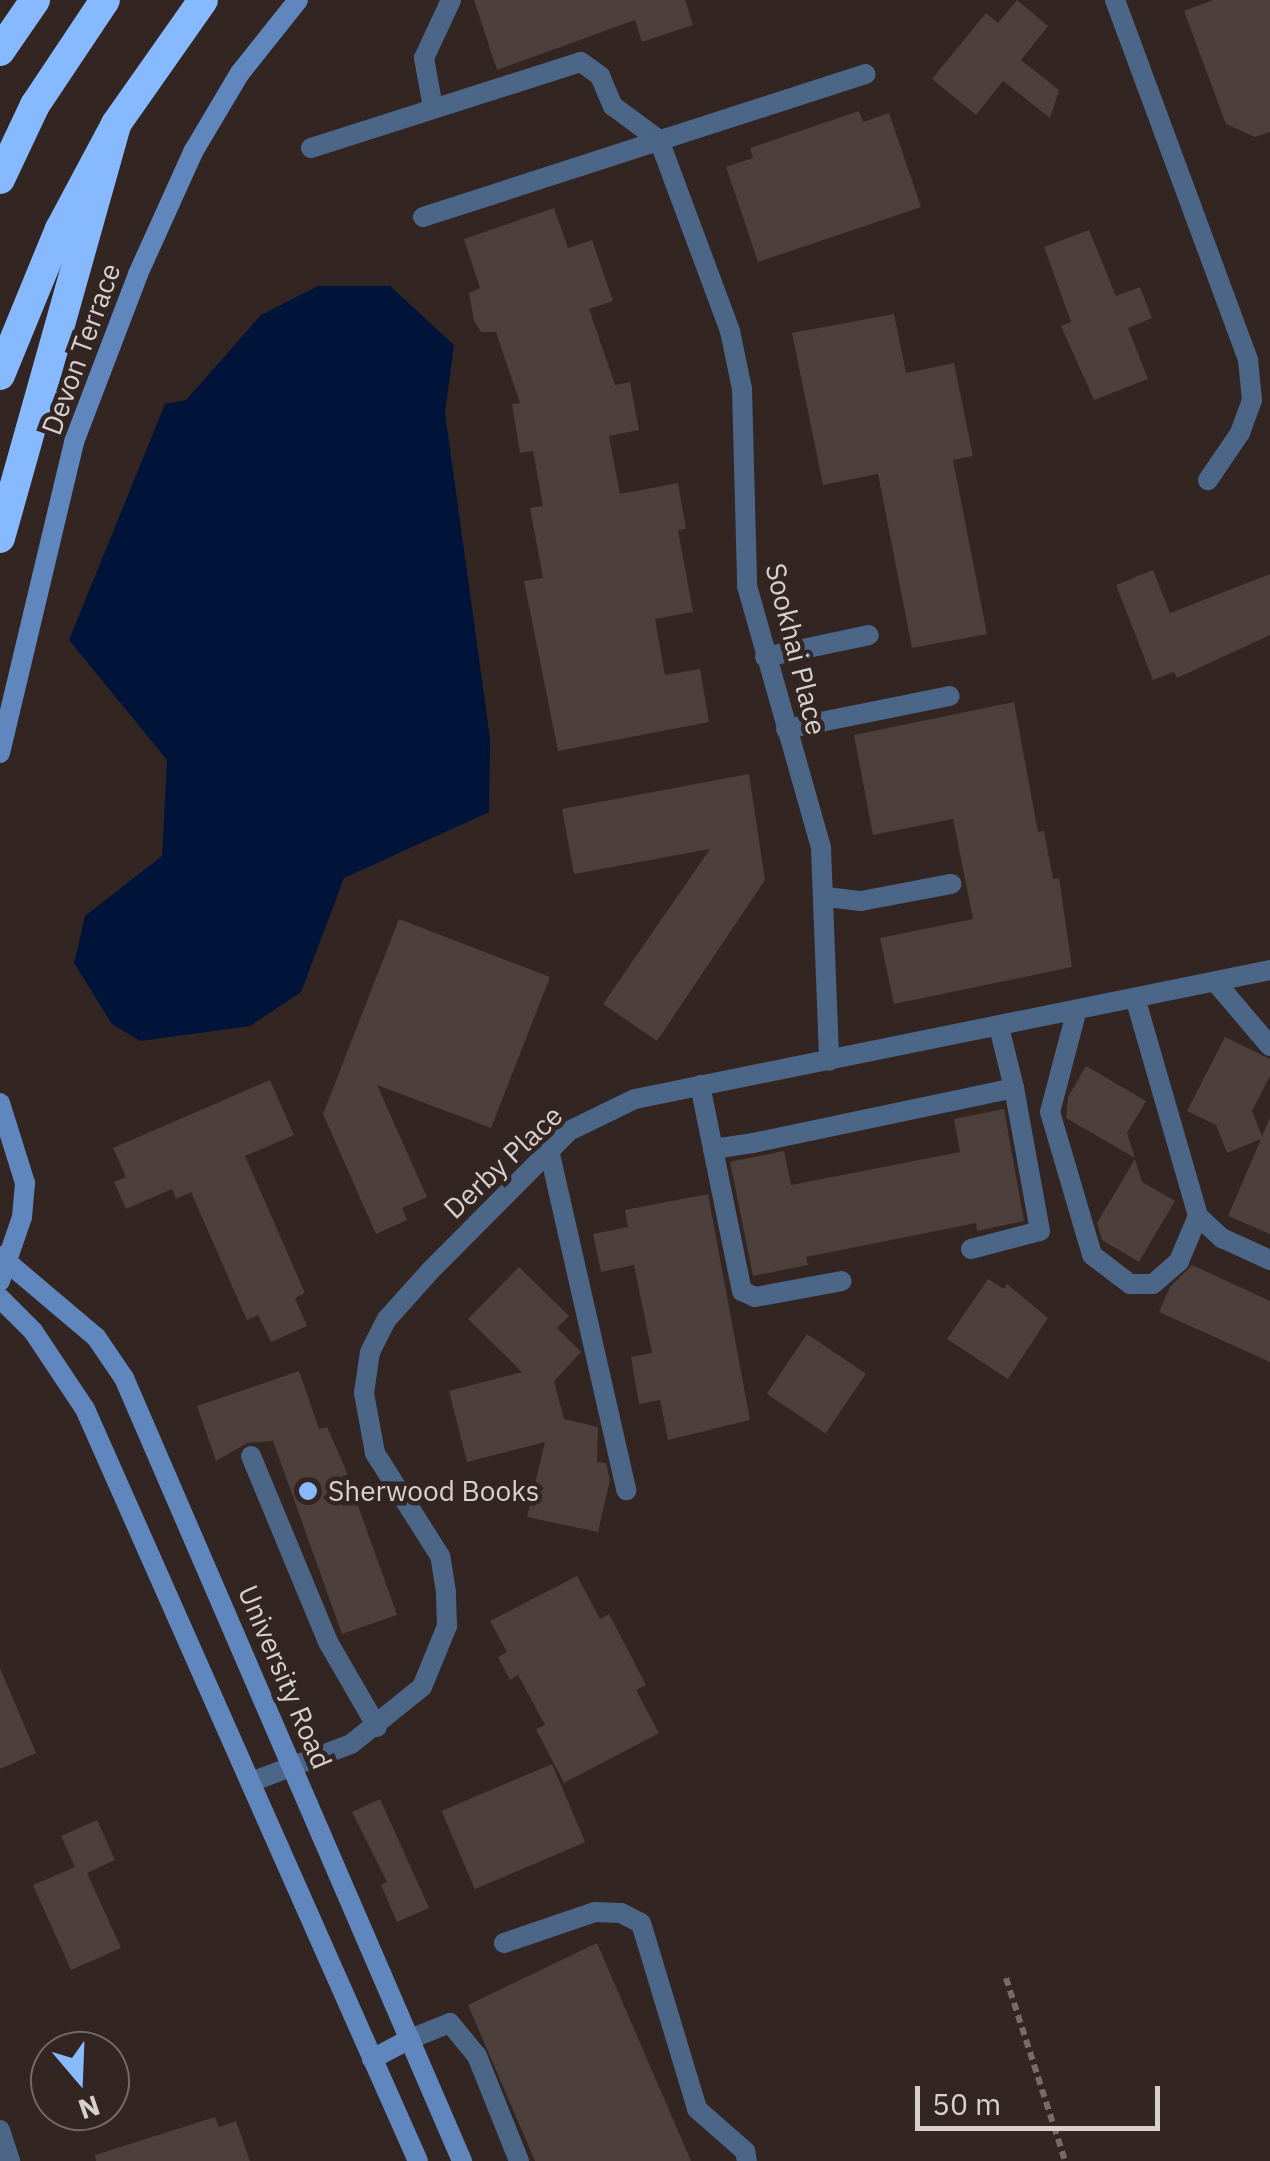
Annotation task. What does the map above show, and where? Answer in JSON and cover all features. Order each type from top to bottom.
[{"type":"highway","points":[[0,51],[36,0]]},
{"type":"highway","points":[[0,179],[34,105],[106,0]]},
{"type":"highway","points":[[0,375],[60,229],[116,124],[203,0]]},
{"type":"highway","points":[[0,538],[116,124]]},
{"type":"street","name":"Devon Terrace","points":[[0,753],[69,460],[138,274],[193,152],[240,74],[298,0]]},
{"type":"street","points":[[432,108],[424,58],[452,0]]},
{"type":"street","points":[[1115,0],[1208,236],[1248,360],[1252,400],[1240,433],[1208,480]]},
{"type":"street","points":[[311,148],[581,62],[600,76],[613,106],[659,140]]},
{"type":"street","points":[[423,217],[865,74]]},
{"type":"street","name":"Sookhai Place","points":[[659,140],[734,350],[747,425],[747,586],[821,848],[826,896],[829,1061]]},
{"type":"street","points":[[766,657],[869,635]]},
{"type":"street","points":[[786,729],[950,696]]},
{"type":"street","points":[[826,896],[860,901],[950,884]]},
{"type":"street","name":"Derby Place","points":[[251,1782],[377,1727],[422,1687],[448,1626],[440,1556],[385,1473],[366,1419],[370,1352],[386,1318],[550,1150],[609,1108],[700,1085],[1136,1002],[1270,970]]},
{"type":"street","points":[[1218,985],[1270,1046]]},
{"type":"street","points":[[1136,1002],[1198,1216],[1222,1238],[1270,1260]]},
{"type":"street","points":[[1076,1013],[1050,1112],[1092,1255],[1130,1284],[1153,1284],[1179,1261],[1198,1216]]},
{"type":"street","points":[[972,1249],[1040,1231],[1000,1027]]},
{"type":"street","points":[[700,1085],[742,1292],[755,1297],[842,1281]]},
{"type":"street","points":[[713,1150],[1014,1088]]},
{"type":"street","points":[[0,1104],[26,1183],[0,1282]]},
{"type":"street","points":[[550,1150],[626,1490]]},
{"type":"street","name":"University Road","points":[[4,1258],[96,1337],[124,1378],[462,2161]]},
{"type":"street","points":[[0,1298],[33,1331],[85,1409],[418,2161]]},
{"type":"street","points":[[251,1456],[328,1642],[377,1727]]},
{"type":"street","points":[[504,1943],[595,1912],[641,1923],[697,2109],[745,2151],[747,2161]]},
{"type":"street","points":[[372,2059],[450,2023],[477,2056],[518,2161]]},
{"type":"street","points":[[0,2130],[10,2161]]},
{"type":"path","points":[[1006,1978],[1066,2161]]},
{"type":"water","points":[[318,286],[390,286],[454,345],[445,413],[490,738],[489,812],[344,878],[301,992],[250,1026],[140,1041],[112,1024],[74,963],[85,916],[162,856],[167,760],[69,640],[165,404],[186,400],[261,315]]},
{"type":"building","points":[[474,0],[685,0],[693,25],[642,42],[635,20],[497,70]]},
{"type":"building","points":[[1017,0],[1048,26],[1021,60],[1059,90],[1050,118],[1003,81],[976,115],[932,79],[986,13],[998,23]]},
{"type":"building","points":[[1213,0],[1270,0],[1270,132],[1255,137],[1226,124],[1184,11]]},
{"type":"building","points":[[859,111],[863,122],[889,113],[921,207],[758,262],[726,167],[753,158],[750,148]]},
{"type":"building","points":[[554,208],[568,248],[592,240],[613,301],[589,309],[615,385],[630,382],[639,430],[609,436],[620,494],[678,483],[686,529],[678,530],[693,612],[655,619],[665,675],[700,669],[709,722],[558,751],[524,581],[543,578],[530,508],[543,506],[533,451],[520,453],[512,404],[520,403],[496,332],[481,332],[474,321],[469,293],[480,288],[464,239]]},
{"type":"building","points":[[1089,230],[1116,296],[1140,287],[1152,318],[1128,328],[1148,379],[1094,400],[1061,326],[1071,322],[1044,247]]},
{"type":"building","points":[[894,314],[906,373],[954,363],[973,456],[953,460],[987,634],[912,648],[878,474],[823,485],[792,333]]},
{"type":"building","points":[[1153,570],[1170,613],[1270,574],[1270,635],[1177,678],[1174,672],[1153,680],[1116,585]]},
{"type":"building","points":[[1014,702],[1038,832],[1044,831],[1053,879],[1059,878],[1072,967],[894,1004],[880,938],[973,919],[953,819],[873,835],[854,735]]},
{"type":"building","points":[[749,774],[765,880],[657,1041],[603,1004],[710,849],[574,874],[562,809]]},
{"type":"building","points":[[399,919],[550,977],[491,1128],[377,1085],[427,1197],[402,1208],[407,1220],[376,1234],[323,1114]]},
{"type":"building","points":[[1225,1037],[1270,1059],[1270,1076],[1252,1111],[1262,1136],[1270,1118],[1270,1234],[1228,1216],[1261,1139],[1227,1153],[1216,1125],[1187,1111]]},
{"type":"building","points":[[1086,1066],[1146,1101],[1127,1133],[1135,1158],[1066,1118],[1068,1097]]},
{"type":"building","points":[[270,1080],[294,1135],[245,1156],[305,1293],[295,1298],[307,1326],[271,1342],[258,1315],[247,1320],[191,1192],[176,1199],[172,1189],[126,1209],[114,1182],[126,1177],[113,1148]]},
{"type":"building","points":[[1004,1109],[1024,1221],[977,1231],[976,1223],[806,1257],[808,1265],[753,1276],[730,1162],[784,1151],[791,1185],[960,1152],[954,1119]]},
{"type":"building","points":[[1135,1159],[1142,1182],[1175,1201],[1139,1262],[1102,1240],[1097,1223]]},
{"type":"building","points":[[708,1194],[750,1420],[668,1440],[660,1400],[639,1404],[631,1357],[652,1353],[634,1265],[601,1272],[593,1234],[628,1227],[625,1210]]},
{"type":"building","points":[[1192,1265],[1270,1301],[1270,1362],[1159,1312],[1170,1287]]},
{"type":"building","points":[[519,1267],[569,1316],[557,1328],[581,1352],[554,1381],[564,1419],[598,1427],[597,1462],[606,1463],[610,1480],[598,1532],[527,1517],[545,1442],[467,1462],[449,1391],[522,1372],[468,1319]]},
{"type":"building","points":[[988,1279],[1004,1289],[1007,1284],[1048,1318],[1008,1379],[947,1339]]},
{"type":"building","points":[[807,1334],[866,1374],[826,1433],[767,1394]]},
{"type":"building","points":[[299,1371],[319,1429],[327,1427],[343,1463],[397,1615],[342,1634],[273,1441],[247,1443],[216,1461],[197,1406]]},
{"type":"building","points":[[577,1576],[600,1619],[609,1614],[646,1685],[636,1690],[659,1733],[564,1783],[536,1729],[545,1725],[518,1675],[510,1680],[498,1657],[507,1652],[490,1621]]},
{"type":"building","points":[[0,1668],[36,1753],[0,1769]]},
{"type":"building","points":[[552,1764],[585,1842],[475,1889],[442,1811]]},
{"type":"building","points":[[380,1799],[429,1908],[397,1922],[381,1885],[387,1882],[352,1812]]},
{"type":"building","points":[[97,1820],[115,1860],[87,1873],[121,1948],[71,1970],[33,1885],[75,1867],[61,1836]]},
{"type":"building","points":[[597,1943],[691,2161],[535,2161],[468,2005]]},
{"type":"building","points":[[215,2117],[219,2127],[236,2121],[250,2161],[96,2161],[95,2155]]},
{"type":"place","name":"Sherwood Books","points":[[308,1491]]}]
